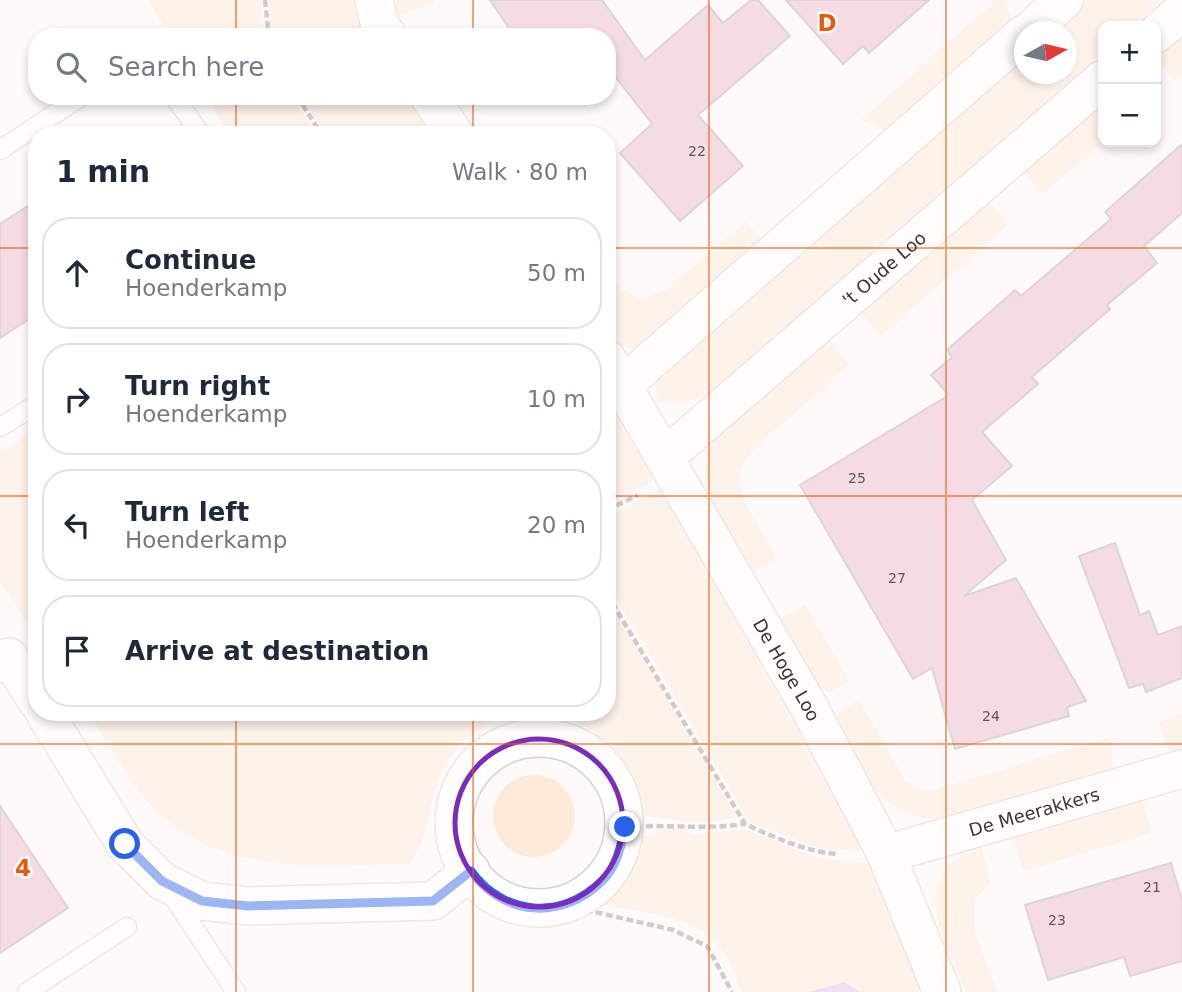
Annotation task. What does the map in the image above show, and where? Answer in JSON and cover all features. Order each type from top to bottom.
[{"type":"street","points":[[374,0],[382,28]]},
{"type":"street","points":[[1040,21],[1064,0]]},
{"type":"street","points":[[1161,30],[1182,11]]},
{"type":"street","points":[[616,372],[1014,43]]},
{"type":"street","name":"'t Oude Loo","points":[[665,457],[1098,83]]},
{"type":"street","points":[[435,105],[449,126]]},
{"type":"street","name":"De Hoge Loo","points":[[616,372],[809,707],[886,854],[942,992]]},
{"type":"street","points":[[3,655],[28,689]]},
{"type":"street","points":[[50,721],[125,844],[162,881],[202,901],[248,906],[433,901],[471,871]]},
{"type":"street","points":[[528,738],[559,740],[586,751],[610,775],[622,802],[625,827],[618,857],[603,881],[565,905],[539,909],[510,904],[484,889],[459,854],[454,824],[462,785],[480,761],[500,747],[528,738]]},
{"type":"street","name":"De Meerakkers","points":[[886,854],[1182,769]]},
{"type":"lane","points":[[36,126],[68,105]]},
{"type":"lane","points":[[180,105],[195,126]]},
{"type":"lane","points":[[0,150],[28,132]]},
{"type":"lane","points":[[0,427],[28,410]]},
{"type":"lane","points":[[162,881],[236,992]]},
{"type":"lane","points":[[27,992],[127,927]]},
{"type":"path","points":[[265,0],[268,28]]},
{"type":"path","points":[[303,105],[316,126]]},
{"type":"path","points":[[616,609],[745,824]]},
{"type":"path","points":[[625,827],[673,825],[714,829],[745,824],[825,853],[886,854]]},
{"type":"path","points":[[565,905],[673,930],[707,946],[732,992]]},
{"type":"highlighted area","points":[[528,738],[559,740],[586,751],[610,775],[625,827],[618,857],[603,881],[565,905],[539,909],[510,904],[484,889],[459,854],[454,824],[462,785],[500,747]]},
{"type":"shaded area","points":[[148,0],[261,0],[263,28],[165,28]]},
{"type":"shaded area","points":[[270,0],[357,0],[365,28],[272,28]]},
{"type":"shaded area","points":[[395,0],[433,0],[434,3],[398,16]]},
{"type":"shaded area","points":[[996,0],[1005,0],[1013,24],[890,133],[861,120]]},
{"type":"shaded area","points":[[1080,0],[1163,0],[1139,21],[1098,21],[1098,56],[1077,75],[1077,21],[1056,21]]},
{"type":"shaded area","points":[[1182,33],[1182,74],[1174,81],[1161,62],[1161,51]]},
{"type":"shaded area","points":[[1014,58],[1014,84],[1066,84],[713,390],[694,400],[672,403],[663,401],[657,396],[656,387],[660,374]]},
{"type":"shaded area","points":[[212,105],[298,105],[311,126],[224,126]]},
{"type":"shaded area","points":[[307,105],[412,105],[425,126],[320,126]]},
{"type":"shaded area","points":[[1098,105],[1098,146],[1043,194],[1022,171]]},
{"type":"shaded area","points":[[988,201],[1009,224],[881,336],[860,313]]},
{"type":"shaded area","points":[[746,222],[764,242],[647,346],[635,348],[616,342],[616,283],[642,299],[664,291]]},
{"type":"shaded area","points":[[829,339],[849,365],[753,450],[740,476],[743,495],[777,558],[752,574],[712,508],[704,474],[707,456],[716,437]]},
{"type":"shaded area","points":[[616,417],[654,480],[616,500]]},
{"type":"shaded area","points":[[28,434],[28,624],[0,582],[0,453]]},
{"type":"shaded area","points":[[660,489],[801,735],[862,851],[822,849],[750,823],[616,597],[616,512]]},
{"type":"shaded area","points":[[805,604],[850,681],[829,692],[823,690],[820,693],[778,619]]},
{"type":"shaded area","points":[[616,612],[737,817],[699,822],[637,814],[632,786],[621,762],[604,741],[573,721],[616,721]]},
{"type":"shaded area","points":[[859,700],[905,780],[927,792],[1110,737],[1113,770],[952,818],[928,818],[908,813],[891,804],[877,791],[855,758],[835,719],[840,711]]},
{"type":"shaded area","points":[[1182,714],[1182,748],[1172,751],[1166,747],[1159,722]]},
{"type":"shaded area","points":[[94,721],[495,721],[477,731],[460,746],[447,763],[437,784],[421,844],[410,864],[311,865],[246,858],[216,849],[187,834],[149,803]]},
{"type":"shaded area","points":[[534,775],[550,778],[563,787],[572,800],[575,816],[572,832],[563,845],[550,854],[534,857],[518,854],[505,845],[496,832],[493,816],[496,800],[505,787],[518,778]]},
{"type":"shaded area","points":[[1138,801],[1144,805],[1152,833],[1023,871],[1014,838]]},
{"type":"shaded area","points":[[672,828],[696,835],[745,829],[820,859],[867,863],[928,992],[860,992],[844,982],[809,992],[741,992],[732,967],[720,948],[706,934],[672,918],[606,905],[635,839]]},
{"type":"shaded area","points":[[982,848],[991,883],[974,900],[974,929],[997,992],[966,992],[941,930],[936,909],[936,890],[943,873],[957,859]]},
{"type":"shaded area","points":[[844,982],[860,992],[809,992]]},
{"type":"building","points":[[490,0],[602,0],[645,60],[708,5],[723,23],[751,0],[758,0],[790,36],[698,115],[743,166],[680,221],[620,153],[652,124],[616,78],[616,28],[509,28]]},
{"type":"building","points":[[786,0],[929,0],[869,53],[863,46],[843,64]]},
{"type":"building","points":[[1182,144],[1182,213],[1144,246],[1157,263],[1107,305],[1110,309],[1032,377],[1038,384],[982,432],[1012,466],[972,500],[1006,560],[964,596],[1016,578],[1086,701],[1067,707],[1069,716],[955,749],[932,668],[913,679],[800,485],[949,395],[931,375],[952,357],[947,350],[1015,290],[1021,296],[1111,219],[1105,212]]},
{"type":"building","points":[[28,206],[28,320],[0,338],[0,224]]},
{"type":"building","points":[[1115,543],[1140,615],[1149,611],[1158,635],[1182,626],[1182,678],[1146,692],[1143,684],[1129,688],[1079,556]]},
{"type":"building","points":[[0,806],[68,908],[0,953]]},
{"type":"building","points":[[1171,863],[1182,900],[1182,961],[1130,976],[1124,957],[1048,980],[1025,905]]},
{"type":"route","points":[[125,844],[162,881],[202,901],[248,906],[433,901],[471,871],[484,889],[510,904],[539,909],[565,905],[603,881],[618,857],[625,827]]}]
